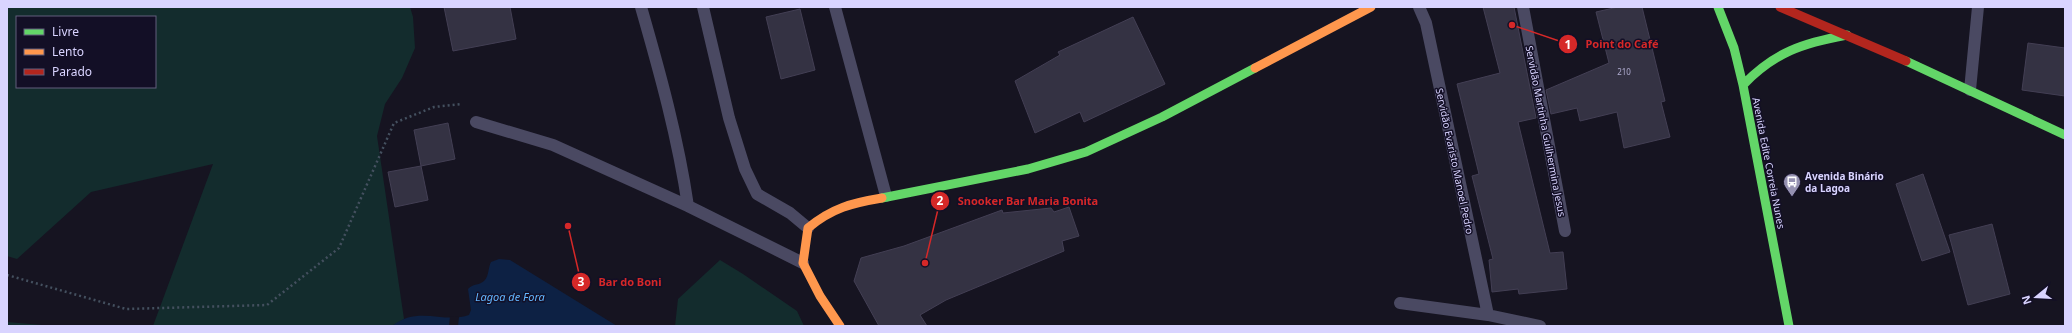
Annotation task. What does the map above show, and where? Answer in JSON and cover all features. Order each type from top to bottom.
[{"type":"main road","points":[[840,326],[820,296],[803,263],[808,228],[822,216],[850,204],[1028,169],[1086,152],[1162,117],[1371,7]]},
{"type":"main road","name":"Avenida Edite Correia Nunes","points":[[1718,7],[1734,48],[1743,86],[1788,326]]},
{"type":"main road","points":[[1780,7],[1970,90],[2065,135]]},
{"type":"main road","points":[[1743,86],[1756,70],[1784,52],[1810,41],[1847,35]]},
{"type":"lane","points":[[641,7],[661,77],[679,149],[688,206]]},
{"type":"lane","points":[[703,7],[729,118],[745,169],[757,194],[790,212],[808,228]]},
{"type":"lane","points":[[835,7],[886,196]]},
{"type":"lane","name":"Servidão Evaristo Manoel Pedro","points":[[1419,7],[1426,23],[1488,315]]},
{"type":"lane","name":"Servidão Martinha Guilhermina Jesus","points":[[1523,7],[1565,231]]},
{"type":"lane","points":[[1970,90],[1978,7]]},
{"type":"lane","points":[[476,122],[553,145],[688,206],[803,263]]},
{"type":"lane","points":[[1400,303],[1488,315],[1540,326]]},
{"type":"path","points":[[7,275],[126,309],[267,305],[339,248],[394,123],[434,107],[471,103],[476,122]]},
{"type":"green space","points":[[7,7],[410,7],[413,17],[415,48],[402,78],[385,104],[377,136],[404,319],[392,326],[153,326],[213,164],[91,192],[17,259],[7,256]]},
{"type":"green space","points":[[720,260],[797,311],[804,326],[675,326],[678,299]]},
{"type":"green space","points":[[7,322],[54,326],[7,326]]},
{"type":"water","name":"Lagoa de Fora","points":[[499,259],[510,260],[617,326],[392,326],[411,317],[421,316],[450,318],[469,315],[471,310],[468,289],[485,280],[491,262]]},
{"type":"pier","points":[[450,316],[459,317],[458,326],[449,326]]},
{"type":"building","points":[[444,7],[510,7],[516,39],[453,51]]},
{"type":"building","points":[[1483,7],[1514,7],[1536,118],[1518,122],[1550,253],[1563,252],[1567,289],[1519,294],[1518,289],[1492,292],[1489,260],[1493,259],[1472,176],[1479,174],[1457,84],[1500,73]]},
{"type":"building","points":[[1618,7],[1642,7],[1665,101],[1661,102],[1670,137],[1624,148],[1617,112],[1580,121],[1577,108],[1551,114],[1546,90],[1609,63],[1596,12]]},
{"type":"building","points":[[800,9],[815,70],[781,79],[766,17]]},
{"type":"building","points":[[1133,17],[1165,84],[1084,122],[1080,112],[1035,133],[1015,81],[1060,55],[1058,52]]},
{"type":"building","points":[[2028,43],[2065,48],[2065,96],[2022,90]]},
{"type":"building","points":[[448,123],[455,159],[421,166],[414,130]]},
{"type":"building","points":[[421,166],[428,200],[395,207],[388,172]]},
{"type":"building","points":[[1923,174],[1950,252],[1922,261],[1896,184]]},
{"type":"building","points":[[1069,207],[1079,236],[1062,241],[1064,251],[946,300],[920,315],[927,326],[879,326],[854,281],[861,258],[904,246],[1002,210],[1003,213],[1051,208],[1054,212]]},
{"type":"building","points":[[1992,224],[2010,294],[1968,305],[1949,235]]},
{"type":"traffic: fast","points":[[1718,7],[1734,48],[1743,85],[1789,326]]},
{"type":"traffic: fast","points":[[1743,85],[1767,64],[1790,51],[1831,38],[1847,35]]},
{"type":"traffic: fast","points":[[1906,61],[2065,135]]},
{"type":"traffic: fast","points":[[882,198],[1028,169],[1086,152],[1162,117],[1255,68]]},
{"type":"traffic: slow","points":[[1255,68],[1371,7]]},
{"type":"traffic: slow","points":[[840,326],[820,296],[803,263],[808,228],[825,216],[843,207],[882,198]]},
{"type":"traffic: jam","points":[[1780,7],[1906,61]]},
{"type":"place","name":"Point do Café","points":[[1512,25]]},
{"type":"place","name":"Avenida Binário da Lagoa","points":[[1792,197]]},
{"type":"place","name":"Bar do Boni","points":[[568,226]]},
{"type":"place","name":"Snooker Bar Maria Bonita","points":[[925,263]]}]
